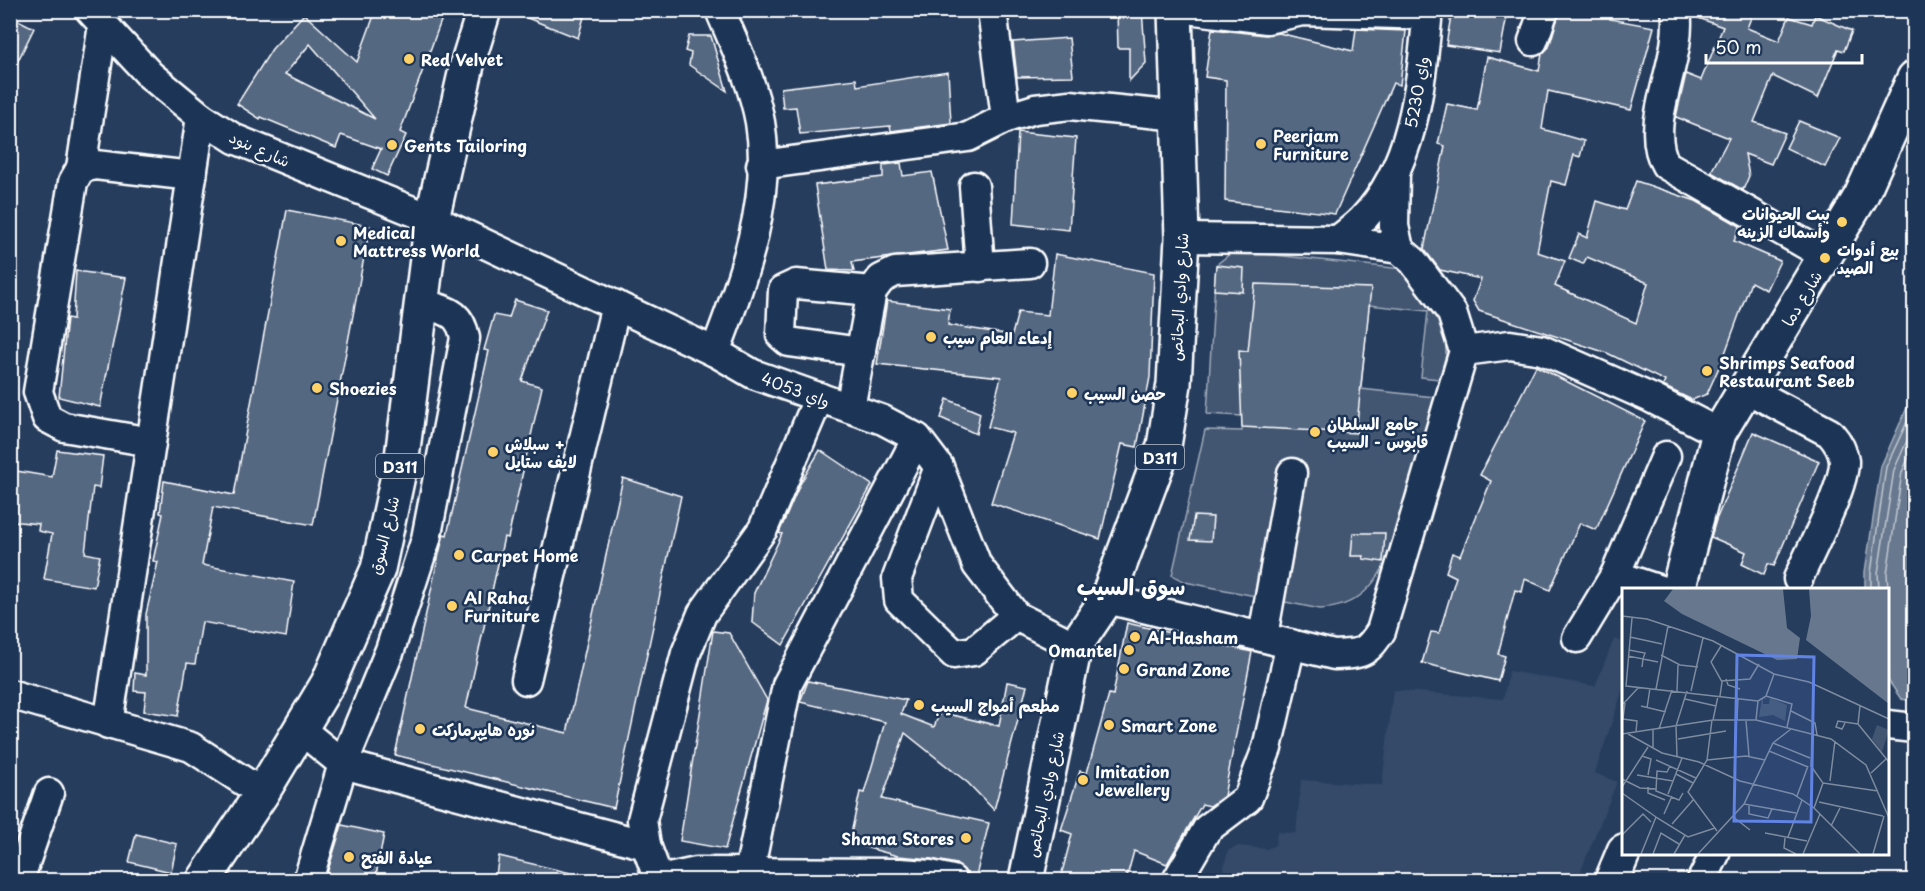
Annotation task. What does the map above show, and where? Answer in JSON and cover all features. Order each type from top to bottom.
[{"type":"main road","name":"شارع السوق","points":[[204,880],[262,794],[328,683],[378,569],[402,457],[432,219],[467,65],[484,10]]},
{"type":"main road","name":"شارع وادي البحائص","points":[[1026,880],[1075,646],[1107,599],[1164,446],[1174,384],[1182,238],[1175,10]]},
{"type":"main road","name":"شارع دما","points":[[1679,588],[1719,433],[1861,196],[1914,78]]},
{"type":"main road","points":[[1612,880],[1622,854]]},
{"type":"street","points":[[715,352],[746,269],[758,220],[761,165],[760,123],[747,78],[720,10]]},
{"type":"street","points":[[992,10],[1006,118]]},
{"type":"street","points":[[1195,10],[1267,19],[1302,11],[1427,13]]},
{"type":"street","points":[[1533,41],[1544,10]]},
{"type":"street","points":[[1676,10],[1676,51],[1659,112],[1658,152],[1666,165],[1826,256]]},
{"type":"street","name":"واي 5230","points":[[1338,240],[1363,219],[1395,172],[1406,142],[1418,93],[1427,13]]},
{"type":"street","name":"شارع بنود","points":[[97,18],[150,75],[201,117],[235,139],[432,219]]},
{"type":"street","points":[[97,18],[81,168],[73,182],[38,392],[47,418],[64,427],[151,442]]},
{"type":"street","points":[[761,165],[968,137],[1006,118],[1035,109],[1070,105],[1179,116]]},
{"type":"street","points":[[108,724],[201,117]]},
{"type":"street","points":[[81,168],[95,165],[192,176]]},
{"type":"street","name":"واي 5230","points":[[1395,172],[1394,226],[1399,249]]},
{"type":"street","points":[[974,186],[980,267]]},
{"type":"street","name":"واي 4053","points":[[432,219],[715,352],[753,374],[883,420],[917,438],[939,467],[977,565],[1016,616],[1075,646]]},
{"type":"street","points":[[1107,599],[1334,655],[1358,654],[1370,649],[1381,631],[1464,351],[1452,313],[1413,261],[1399,249],[1338,240],[1182,238]]},
{"type":"street","points":[[850,408],[872,291],[881,279],[895,272],[1030,263]]},
{"type":"street","points":[[861,352],[789,342],[781,335],[783,290],[796,284],[872,291]]},
{"type":"street","points":[[308,880],[343,764],[390,650],[426,539],[465,338],[462,323],[455,315],[421,303]]},
{"type":"street","points":[[526,680],[616,305]]},
{"type":"street","points":[[1464,351],[1510,345],[1542,350],[1652,398],[1719,433]]},
{"type":"street","points":[[1747,389],[1821,427],[1837,440],[1844,459],[1842,479],[1797,579]]},
{"type":"street","points":[[819,397],[763,529],[702,614],[686,653],[642,820],[646,845],[660,880],[697,872],[900,873],[930,875],[952,880]]},
{"type":"street","points":[[749,873],[787,685],[917,438]]},
{"type":"street","points":[[1577,638],[1615,575],[1666,456]]},
{"type":"street","points":[[939,467],[897,578],[899,600],[954,654],[974,651],[1016,616]]},
{"type":"street","points":[[1263,636],[1292,473]]},
{"type":"street","points":[[1615,575],[1654,588]]},
{"type":"street","points":[[1178,880],[1207,829],[1248,798],[1267,748],[1291,644]]},
{"type":"street","points":[[10,694],[191,747],[262,794]]},
{"type":"street","points":[[1889,725],[1914,728]]},
{"type":"street","points":[[300,729],[343,764],[646,845]]},
{"type":"street","points":[[19,880],[50,793]]},
{"type":"street","points":[[1702,880],[1714,855]]},
{"type":"shaded area","name":"جامع السلطان قابوس - السيب","points":[[1246,252],[1402,269],[1418,276],[1445,329],[1446,355],[1439,379],[1421,377],[1428,311],[1369,305],[1361,389],[1434,397],[1392,550],[1373,583],[1365,592],[1346,604],[1320,609],[1185,582],[1172,575],[1205,430],[1242,431],[1242,416],[1207,414],[1216,265],[1231,253]]},
{"type":"shaded area","points":[[1614,639],[1622,642],[1622,692],[1595,773],[1617,782],[1577,880],[1203,880],[1205,873],[1222,875],[1228,850],[1239,846],[1267,849],[1275,845],[1277,832],[1296,833],[1301,780],[1382,785],[1393,690],[1503,699],[1509,671],[1595,686]]},
{"type":"water","points":[[1914,392],[1914,701],[1901,699],[1889,681],[1889,588],[1865,588],[1865,572],[1881,466]]},
{"type":"building","points":[[376,10],[445,10],[400,132],[406,135],[387,176],[372,169],[381,149],[341,135],[336,148],[261,117],[260,119],[237,104],[272,49],[304,14],[357,62]],"holes":[[[310,44],[375,119],[285,74]]]},
{"type":"building","points":[[507,10],[586,10],[578,38]]},
{"type":"building","points":[[1117,10],[1142,10],[1146,63],[1129,81],[1129,48],[1118,48]]},
{"type":"building","points":[[1452,10],[1508,10],[1500,53],[1446,45]]},
{"type":"building","points":[[1560,10],[1612,10],[1610,19],[1654,27],[1631,110],[1548,91],[1542,129],[1584,141],[1580,157],[1574,155],[1566,185],[1551,181],[1537,252],[1565,261],[1555,286],[1636,323],[1648,283],[1587,257],[1583,264],[1569,258],[1579,234],[1587,238],[1597,201],[1625,210],[1636,181],[1696,201],[1740,226],[1734,241],[1780,261],[1766,290],[1751,282],[1724,356],[1707,394],[1692,400],[1663,386],[1665,381],[1607,353],[1479,311],[1473,301],[1481,279],[1440,270],[1424,249],[1445,146],[1438,144],[1447,104],[1477,110],[1487,57],[1539,71],[1542,54],[1549,47]]},
{"type":"building","points":[[1693,10],[1754,10],[1747,28],[1779,41],[1789,17],[1812,24],[1815,15],[1852,31],[1844,51],[1838,49],[1818,98],[1773,76],[1754,122],[1785,133],[1771,164],[1745,154],[1749,176],[1743,190],[1711,172],[1729,138],[1676,117],[1686,74],[1701,80],[1723,27],[1693,16]]},
{"type":"building","points":[[10,16],[34,28],[10,77]]},
{"type":"building","points":[[1212,29],[1265,35],[1279,33],[1353,51],[1356,29],[1406,31],[1400,85],[1393,83],[1335,214],[1225,201],[1226,80],[1205,77]]},
{"type":"building","points":[[689,36],[711,36],[727,91],[689,65],[691,53],[685,51]]},
{"type":"building","points":[[1069,38],[1073,76],[1017,77],[1013,42]]},
{"type":"building","points":[[948,72],[951,123],[891,131],[890,126],[800,134],[796,107],[783,108],[781,88],[856,79],[857,86]]},
{"type":"building","points":[[1799,121],[1840,138],[1825,167],[1786,148]]},
{"type":"building","points":[[1018,132],[1076,138],[1069,230],[1013,224]]},
{"type":"building","points":[[901,163],[903,176],[932,172],[948,250],[852,262],[854,271],[828,270],[815,185],[883,177],[883,165]]},
{"type":"building","points":[[287,210],[370,226],[313,525],[213,507],[202,565],[294,582],[286,637],[202,622],[195,664],[187,663],[178,716],[144,711],[146,692],[134,691],[135,673],[146,675],[146,614],[158,562],[153,561],[163,514],[160,513],[164,481],[234,495]]},
{"type":"building","name":"حصن السيب","points":[[1055,254],[1154,273],[1150,377],[1137,447],[1122,444],[1100,539],[991,503],[1013,433],[988,427],[1001,377],[877,364],[887,301],[950,309],[948,325],[1012,335],[1018,312],[1048,315]]},
{"type":"building","points":[[1216,265],[1244,268],[1243,292],[1214,290]]},
{"type":"building","points":[[76,271],[126,278],[100,407],[59,397],[67,318],[73,319]]},
{"type":"building","points":[[1255,284],[1371,288],[1356,433],[1242,427],[1239,350],[1248,351]]},
{"type":"building","points":[[515,300],[547,310],[522,381],[542,387],[508,538],[504,537],[466,708],[567,733],[623,478],[681,496],[614,808],[395,755],[439,554],[444,534],[447,535],[489,351],[484,350],[494,315],[509,318]]},
{"type":"building","points":[[1536,366],[1645,421],[1596,530],[1580,523],[1550,590],[1525,579],[1522,592],[1515,590],[1498,654],[1505,656],[1498,681],[1422,663],[1431,632],[1439,633],[1456,577],[1446,572],[1452,553],[1460,556],[1491,481],[1480,475]]},
{"type":"building","points":[[947,399],[980,413],[976,434],[941,418]]},
{"type":"building","points":[[1753,432],[1819,461],[1774,566],[1768,564],[1764,575],[1742,564],[1746,552],[1711,537]]},
{"type":"building","points":[[57,450],[103,456],[99,488],[93,487],[85,553],[100,556],[94,587],[44,579],[52,534],[38,531],[39,524],[10,521],[10,470],[52,477]]},
{"type":"building","points":[[820,450],[872,485],[783,645],[752,622],[754,593],[782,534],[779,533],[800,484]]},
{"type":"building","points":[[1194,516],[1213,517],[1211,541],[1190,540]]},
{"type":"building","points":[[1353,533],[1385,533],[1383,562],[1363,559],[1364,556],[1351,556]]},
{"type":"building","points":[[1127,623],[1252,652],[1224,796],[1210,806],[1202,804],[1167,864],[1134,851],[1126,880],[1060,880],[1072,834],[1061,830],[1080,771],[1087,773],[1109,694],[1113,695]]},
{"type":"building","points":[[713,631],[729,633],[767,700],[725,849],[680,841]]},
{"type":"building","points":[[808,681],[906,700],[901,714],[934,727],[940,712],[999,726],[1007,682],[1027,686],[994,810],[968,783],[905,733],[882,799],[989,823],[976,876],[967,874],[956,864],[898,856],[849,843],[860,792],[864,793],[885,722],[800,702]]},
{"type":"building","name":"عيادة الفتح","points":[[342,825],[384,834],[375,880],[325,880]]},
{"type":"building","points":[[136,834],[177,844],[171,872],[129,862]]},
{"type":"building","points":[[499,856],[575,874],[574,880],[495,880]]},
{"type":"place","name":"Red Velvet","points":[[409,59]]},
{"type":"place","name":"Peerjam Furniture","points":[[1261,144]]},
{"type":"place","name":"Gents Tailoring","points":[[392,145]]},
{"type":"place","name":"بيت الحيوانات وأسماك الزينه","points":[[1842,222]]},
{"type":"place","name":"Medical Mattress World","points":[[341,241]]},
{"type":"place","name":"بيع أدوات الصيد","points":[[1825,258]]},
{"type":"place","name":"إدعاء العام سيب","points":[[931,337]]},
{"type":"place","name":"Shrimps Seafood Restaurant Seeb","points":[[1707,371]]},
{"type":"place","name":"Shoezies","points":[[317,388]]},
{"type":"place","name":"حصن السيب","points":[[1072,393]]},
{"type":"place","name":"جامع السلطان قابوس - السيب","points":[[1315,432]]},
{"type":"place","name":"سبلاش + لايف ستايل","points":[[493,452]]},
{"type":"place","name":"Carpet Home","points":[[459,555]]},
{"type":"place","name":"Al Raha Furniture","points":[[452,606]]},
{"type":"place","name":"Al-Hasham","points":[[1135,637]]},
{"type":"place","name":"Omantel","points":[[1129,650]]},
{"type":"place","name":"Grand Zone","points":[[1124,669]]},
{"type":"place","name":"مطعم أمواج السيب","points":[[919,705]]},
{"type":"place","name":"Smart Zone","points":[[1109,725]]},
{"type":"place","name":"نوره هايپرماركت","points":[[420,729]]},
{"type":"place","name":"Imitation Jewellery","points":[[1083,780]]},
{"type":"place","name":"Shama Stores","points":[[966,838]]},
{"type":"place","name":"عيادة الفتح","points":[[349,857]]},
{"type":"district","name":"سوق السيب","points":[[1131,585]]}]
